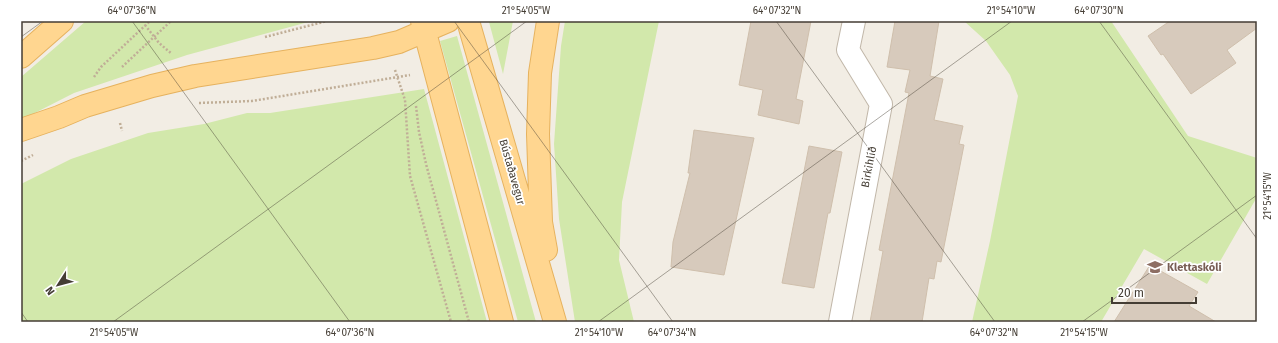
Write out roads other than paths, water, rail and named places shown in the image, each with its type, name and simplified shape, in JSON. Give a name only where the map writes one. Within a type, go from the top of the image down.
[{"type":"main road","points":[[21,56],[62,21]]},
{"type":"main road","points":[[21,130],[85,106],[152,86],[194,76],[374,48],[399,42],[424,26],[448,21]]},
{"type":"main road","name":"Bústaðavegur","points":[[468,21],[556,322]]},
{"type":"main road","points":[[548,21],[540,73],[539,141],[541,222],[556,322]]},
{"type":"main road","points":[[424,26],[502,322]]},
{"type":"street","name":"Birkihlíð","points":[[840,322],[882,104],[848,50],[854,21]]},
{"type":"place","name":"Klettaskóli","points":[[1155,267]]}]
